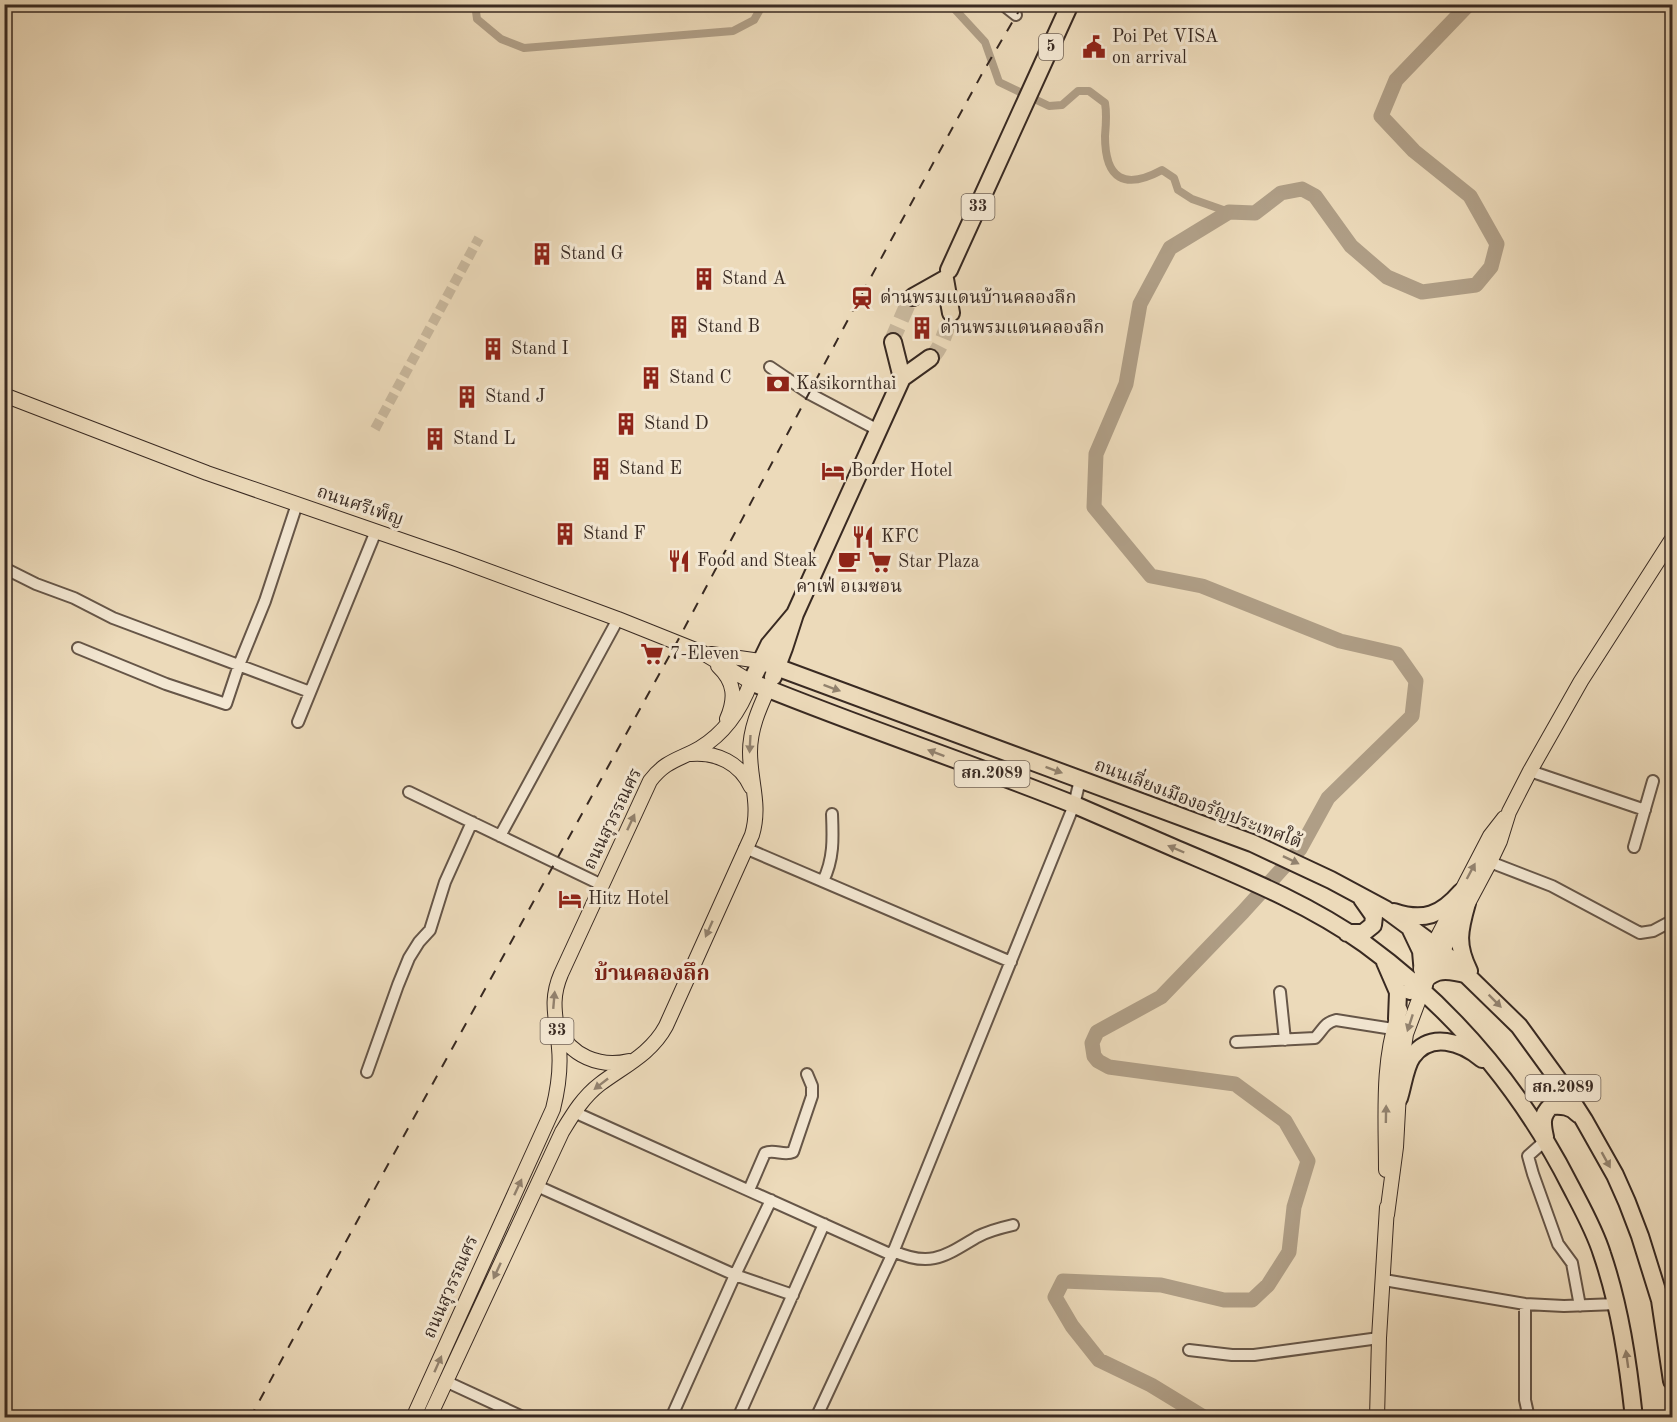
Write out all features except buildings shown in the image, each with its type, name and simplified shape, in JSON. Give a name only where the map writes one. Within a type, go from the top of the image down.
[{"type":"highway","name":"5","points":[[1007,145],[1070,4]]},
{"type":"highway","name":"33","points":[[949,270],[1007,145]]},
{"type":"highway","points":[[913,297],[945,279],[951,314]]},
{"type":"highway","points":[[893,342],[902,378]]},
{"type":"highway","name":"ถนนสุวรรณศร","points":[[768,689],[795,614],[902,378],[930,358]]},
{"type":"highway","name":"ถนนสุวรรณศร","points":[[752,682],[769,645],[795,614]]},
{"type":"highway","name":"ถนนเลี่ยงเมืองอรัญประเทศใต้","points":[[760,661],[1252,843],[1331,880],[1385,909],[1409,927],[1425,971],[1443,1009],[1474,1041],[1546,1140],[1578,1200],[1601,1251],[1617,1304],[1634,1418]]},
{"type":"highway","name":"ถนนเลี่ยงเมืองอรัญประเทศใต้","points":[[752,682],[1074,805],[1230,872],[1306,909],[1347,933],[1390,964],[1472,979],[1519,1026],[1559,1081],[1615,1175],[1666,1299],[1672,1381]]},
{"type":"highway","points":[[1347,933],[1363,933],[1373,925],[1374,916],[1370,908],[1357,894]]},
{"type":"highway","points":[[1385,909],[1405,916],[1420,917],[1443,910],[1464,898]]},
{"type":"highway","points":[[1464,898],[1460,947],[1472,979]]},
{"type":"highway","points":[[1409,927],[1421,951],[1425,971],[1453,971],[1472,979]]},
{"type":"highway","points":[[1390,964],[1398,992],[1395,1024]]},
{"type":"highway","points":[[1399,1098],[1410,1059],[1419,1049],[1430,1043],[1453,1041],[1476,1054],[1499,1074]]},
{"type":"highway","points":[[1546,1140],[1542,1123],[1545,1112],[1551,1106],[1573,1109],[1584,1120]]},
{"type":"main road","name":"ถนนศรีเพ็ญ","points":[[4,395],[207,472],[618,619],[703,652],[752,682]]},
{"type":"main road","points":[[1464,898],[1490,862],[1500,841],[1509,812],[1581,681],[1672,539]]},
{"type":"main road","name":"ถนนศรีเพ็ญ","points":[[703,652],[760,661]]},
{"type":"main road","points":[[703,652],[729,677],[733,692],[732,708],[723,730]]},
{"type":"main road","name":"ถนนสุวรรณศร","points":[[413,1418],[553,1109],[560,1072],[553,1006],[558,980],[650,781],[667,763],[701,747],[723,730],[736,713],[752,682]]},
{"type":"main road","name":"ถนนสุวรรณศร","points":[[429,1418],[562,1132],[574,1112],[598,1085],[642,1055],[658,1040],[666,1026],[756,821],[757,806],[750,753],[751,734],[768,689]]},
{"type":"main road","points":[[686,754],[703,753],[724,758],[739,769],[755,794]]},
{"type":"main road","points":[[1377,1418],[1379,1338],[1387,1215],[1386,1111],[1388,1072],[1395,1024],[1464,898],[1490,836],[1509,812]]},
{"type":"main road","points":[[1387,1215],[1396,1147],[1406,1034],[1425,971]]},
{"type":"main road","points":[[556,1024],[572,1049],[588,1059],[616,1064],[628,1062],[642,1055]]},
{"type":"street","points":[[1002,4],[1016,15]]},
{"type":"street","points":[[770,367],[810,394],[878,430]]},
{"type":"street","points":[[78,648],[166,684],[226,704],[265,601],[297,504]]},
{"type":"street","points":[[298,722],[376,531]]},
{"type":"street","points":[[4,568],[36,584],[74,598],[113,618],[310,692]]},
{"type":"street","points":[[500,836],[618,619]]},
{"type":"street","points":[[1530,771],[1645,810]]},
{"type":"street","points":[[816,1418],[892,1253],[1074,805],[1080,780]]},
{"type":"street","points":[[1634,847],[1653,782]]},
{"type":"street","points":[[410,792],[602,885]]},
{"type":"street","points":[[823,880],[830,867],[832,855],[832,814]]},
{"type":"street","points":[[367,1072],[409,958],[418,942],[430,930],[445,882],[472,822]]},
{"type":"street","points":[[746,848],[1011,962]]},
{"type":"street","points":[[1490,862],[1552,886],[1640,933],[1653,931],[1668,922]]},
{"type":"street","points":[[1280,992],[1285,1040]]},
{"type":"street","points":[[1236,1042],[1315,1038],[1321,1033],[1323,1026],[1336,1020],[1395,1024]]},
{"type":"street","points":[[749,1190],[765,1153],[772,1151],[789,1154],[793,1152],[812,1096],[812,1086],[807,1074]]},
{"type":"street","points":[[574,1112],[892,1253],[913,1258],[938,1259],[993,1230],[1012,1225]]},
{"type":"street","points":[[1546,1140],[1528,1156],[1558,1244],[1572,1263],[1580,1306]]},
{"type":"street","points":[[537,1186],[735,1275],[792,1295]]},
{"type":"street","points":[[671,1418],[771,1200]]},
{"type":"street","points":[[738,1418],[824,1224]]},
{"type":"street","points":[[1384,1280],[1525,1304],[1580,1306],[1617,1304]]},
{"type":"street","points":[[1525,1304],[1525,1400],[1529,1418]]},
{"type":"street","points":[[1189,1350],[1254,1355],[1379,1338]]},
{"type":"street","points":[[445,1381],[525,1418]]},
{"type":"waterway","points":[[475,4],[477,19],[501,39],[524,48],[733,31],[754,20],[763,4]]},
{"type":"waterway","points":[[950,4],[985,42],[999,82],[1049,106],[1062,105],[1078,91],[1089,91],[1105,103],[1106,151],[1113,171],[1120,177],[1128,180],[1137,179],[1162,170],[1174,178],[1178,190],[1192,199],[1229,212]]},
{"type":"waterway","points":[[1205,1418],[1151,1385],[1099,1360],[1072,1326],[1055,1297],[1063,1281],[1161,1285],[1224,1300],[1252,1300],[1268,1285],[1289,1252],[1294,1207],[1308,1161],[1285,1121],[1235,1084],[1109,1067],[1094,1056],[1092,1043],[1097,1032],[1161,997],[1300,849],[1328,798],[1412,716],[1416,681],[1397,654],[1340,641],[1202,586],[1151,576],[1094,507],[1096,454],[1126,384],[1140,304],[1170,248],[1229,212],[1255,213],[1281,193],[1302,189],[1315,196],[1351,246],[1387,277],[1422,292],[1476,285],[1491,267],[1497,244],[1470,196],[1414,151],[1381,116],[1396,80],[1469,4]]},
{"type":"tunnel","points":[[375,429],[479,238]]},
{"type":"tunnel","points":[[893,342],[910,299],[913,297]]},
{"type":"tunnel","points":[[930,358],[940,345],[951,313]]},
{"type":"railway","points":[[250,1418],[677,642],[860,297],[983,72],[1023,4]]},
{"type":"place","name":"Poi Pet VISA on arrival","points":[[1094,47]]},
{"type":"place","name":"Stand G","points":[[542,254]]},
{"type":"place","name":"Stand A","points":[[704,279]]},
{"type":"place","name":"ด่านพรมแดนบ้านคลองลึก","points":[[862,298]]},
{"type":"place","name":"Stand B","points":[[679,327]]},
{"type":"place","name":"ด่านพรมแดนคลองลึก","points":[[922,328]]},
{"type":"place","name":"Stand I","points":[[493,349]]},
{"type":"place","name":"Stand C","points":[[651,378]]},
{"type":"place","name":"Kasikornthai","points":[[778,384]]},
{"type":"place","name":"Stand J","points":[[467,397]]},
{"type":"place","name":"Stand D","points":[[626,424]]},
{"type":"place","name":"Stand L","points":[[435,439]]},
{"type":"place","name":"Stand E","points":[[601,469]]},
{"type":"place","name":"Border Hotel","points":[[833,471]]},
{"type":"place","name":"Stand F","points":[[565,534]]},
{"type":"place","name":"KFC","points":[[863,537]]},
{"type":"place","name":"Food and Steak","points":[[679,561]]},
{"type":"place","name":"คาเฟ่ อเมซอน","points":[[849,561]]},
{"type":"place","name":"Star Plaza","points":[[880,562]]},
{"type":"place","name":"7-Eleven","points":[[652,654]]},
{"type":"place","name":"Hitz Hotel","points":[[570,899]]},
{"type":"district","name":"บ้านคลองลึก","points":[[652,974]]}]
